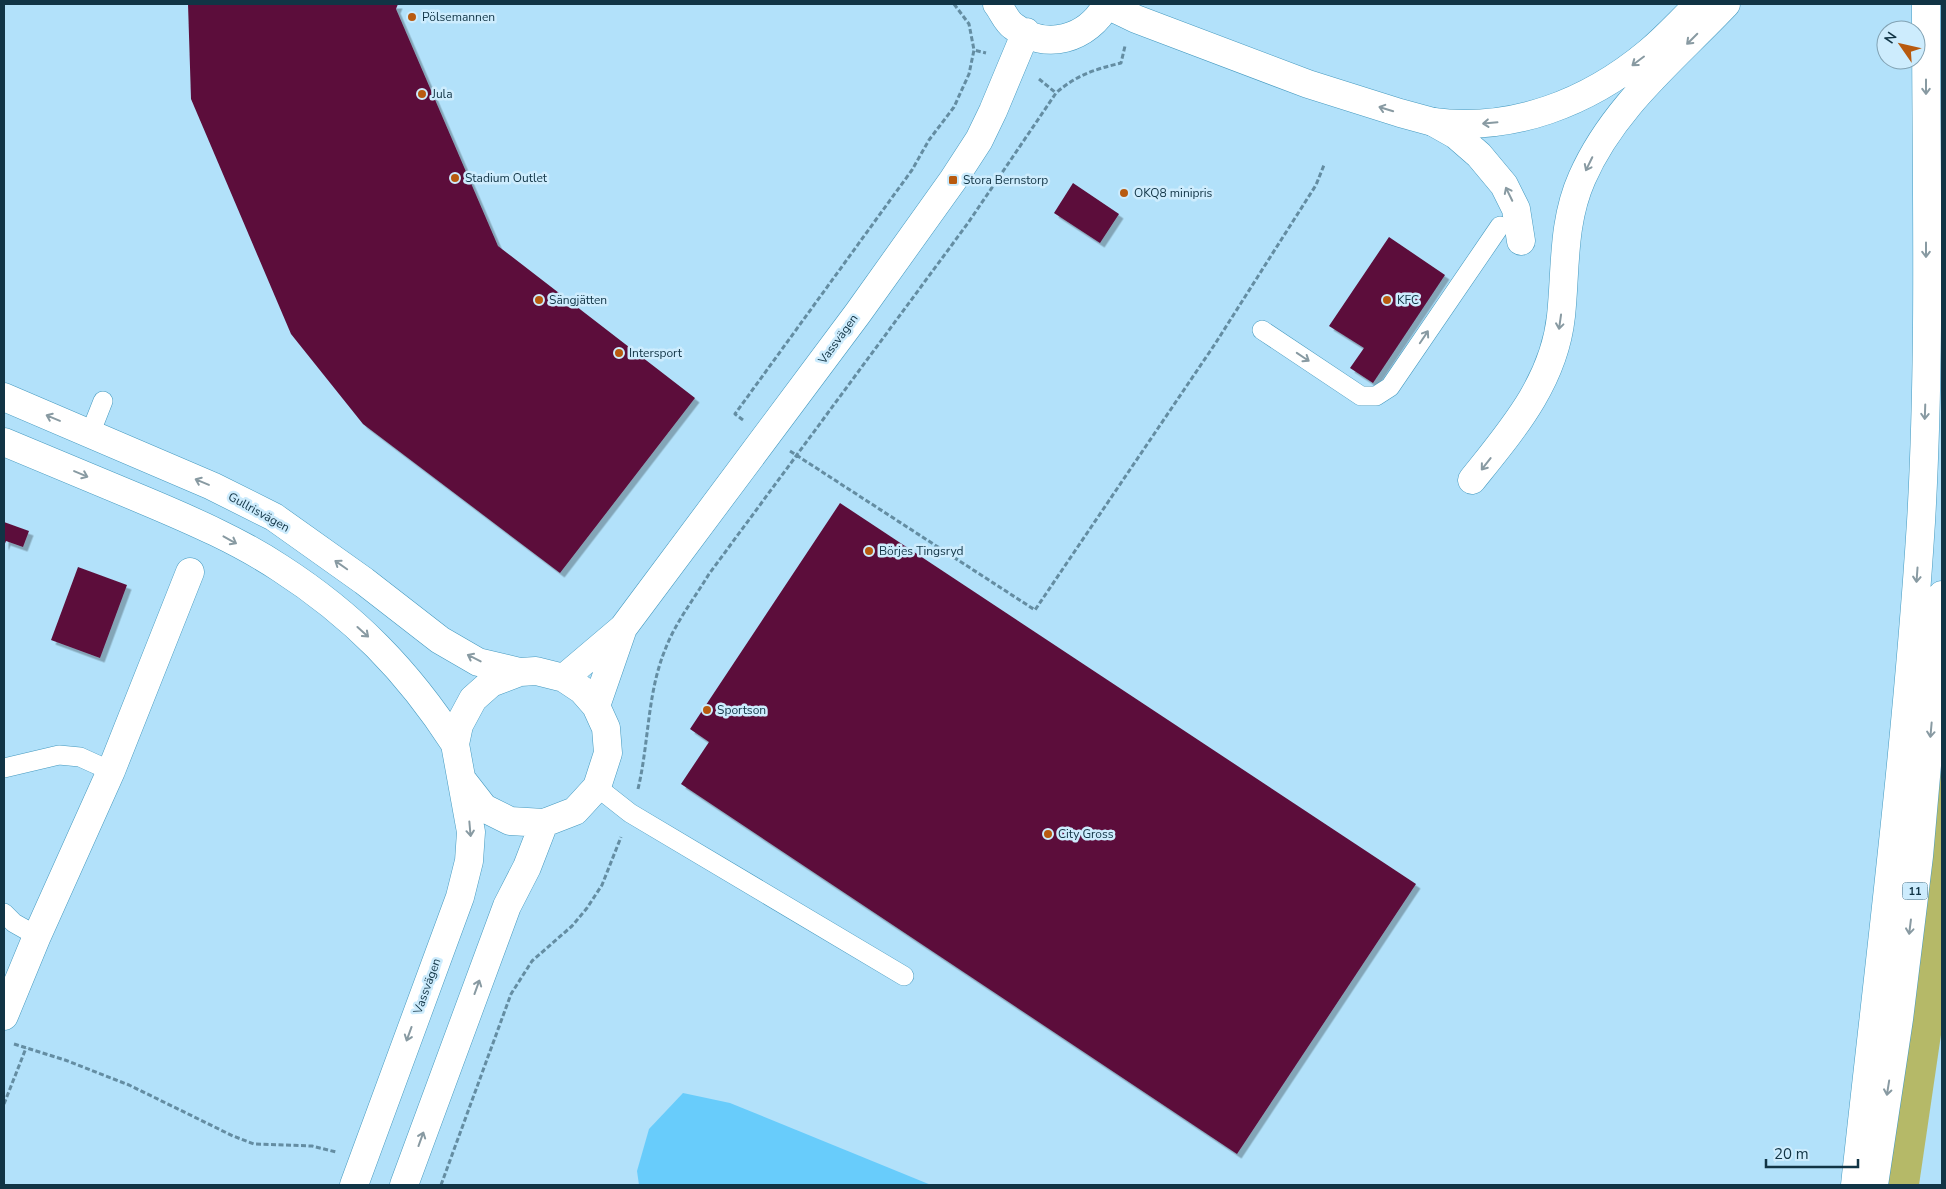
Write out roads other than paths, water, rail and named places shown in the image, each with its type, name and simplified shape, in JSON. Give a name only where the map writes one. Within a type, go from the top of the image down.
[{"type":"main road","points":[[997,4],[1012,26],[1038,39],[1068,38],[1087,29],[1107,4],[1136,19],[1308,84],[1400,113],[1433,122],[1453,124],[1501,122],[1529,117],[1570,102],[1598,88],[1650,52],[1699,4]]},
{"type":"main road","points":[[1472,480],[1529,406],[1549,367],[1561,317],[1564,246],[1568,222],[1581,180],[1592,156],[1617,117],[1639,92],[1726,4]]},
{"type":"main road","points":[[1856,1185],[1893,861],[1921,521],[1927,373],[1926,4]]},
{"type":"main road","name":"Vassvägen","points":[[564,678],[623,628],[858,313],[953,180],[979,140],[1016,59],[1026,32]]},
{"type":"main road","points":[[1433,122],[1456,135],[1479,155],[1504,185],[1516,209],[1510,233]]},
{"type":"main road","name":"Gullrisvägen","points":[[4,397],[212,486],[274,517],[364,581],[440,640],[478,662],[520,672]]},
{"type":"main road","points":[[4,442],[206,527],[279,567],[332,604],[382,650],[429,703],[455,744]]},
{"type":"main road","points":[[4,1016],[37,936],[111,771],[190,572]]},
{"type":"main road","name":"11","points":[[1874,1185],[1899,1019],[1919,856],[1942,595]]},
{"type":"main road","name":"Vassvägen","points":[[596,706],[623,628]]},
{"type":"main road","name":"Vassvägen","points":[[358,1173],[462,888],[469,862],[471,832],[455,744],[459,725],[473,699],[491,683],[520,672],[536,671],[564,678],[582,690],[596,706],[606,728],[608,753],[597,787],[575,811],[544,823],[510,821],[484,808],[462,781]]},
{"type":"main road","points":[[404,1185],[507,906],[527,867],[544,823]]},
{"type":"lane","points":[[1262,330],[1361,396],[1376,396],[1390,388],[1510,233]]},
{"type":"lane","points":[[90,434],[103,401]]},
{"type":"lane","points":[[4,768],[59,755],[80,757],[111,771]]},
{"type":"lane","points":[[597,787],[630,814],[904,976]]},
{"type":"lane","points":[[4,913],[14,923],[37,936]]},
{"type":"water","points":[[683,1093],[730,1103],[931,1185],[639,1185],[637,1171],[649,1129]]},
{"type":"place","name":"Pölsemannen","points":[[412,17]]},
{"type":"place","name":"Jula","points":[[422,94]]},
{"type":"place","name":"Stadium Outlet","points":[[455,178]]},
{"type":"place","name":"Stora Bernstorp","points":[[953,180]]},
{"type":"place","name":"OKQ8 minipris","points":[[1124,193]]},
{"type":"place","name":"Sängjätten","points":[[539,300]]},
{"type":"place","name":"KFC","points":[[1387,300]]},
{"type":"place","name":"Intersport","points":[[619,353]]},
{"type":"place","name":"Börjes Tingsryd","points":[[869,551]]},
{"type":"place","name":"Sportson","points":[[707,710]]},
{"type":"place","name":"City Gross","points":[[1048,834]]}]
